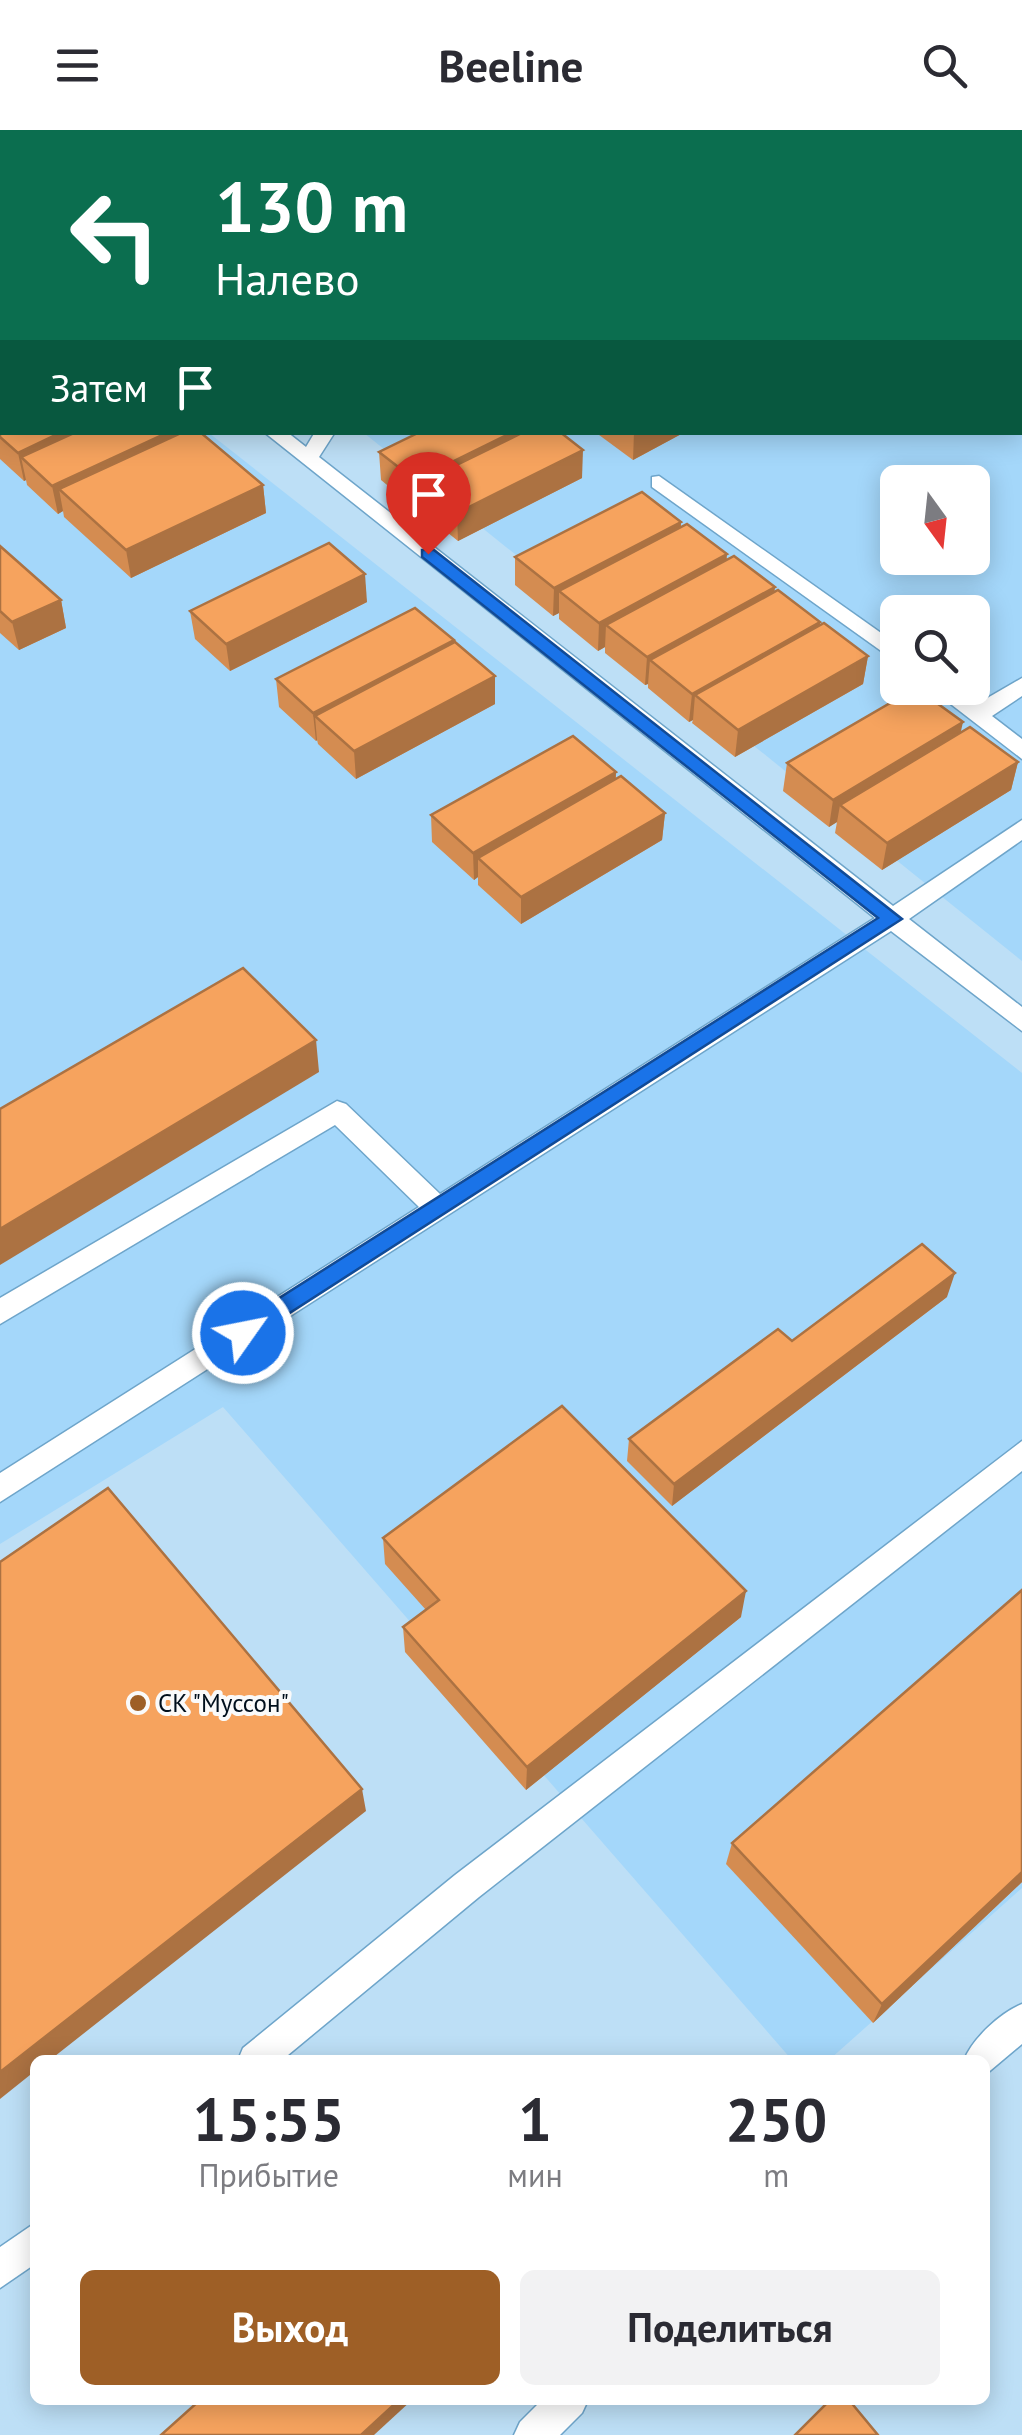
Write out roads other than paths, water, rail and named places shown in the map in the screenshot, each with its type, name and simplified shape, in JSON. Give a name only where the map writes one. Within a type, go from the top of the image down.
[{"type":"lane","points":[[278,435],[1022,1021]]},
{"type":"lane","points":[[308,459],[324,435]]},
{"type":"lane","points":[[659,482],[880,643]]},
{"type":"lane","points":[[978,714],[1022,686]]},
{"type":"lane","points":[[965,705],[1022,751]]},
{"type":"lane","points":[[0,1489],[892,919],[1022,828]]},
{"type":"lane","points":[[0,1312],[337,1111],[438,1209]]},
{"type":"lane","points":[[261,2055],[467,1886],[1022,1454]]},
{"type":"lane","points":[[986,2055],[1022,2021]]},
{"type":"lane","points":[[0,2270],[30,2245]]},
{"type":"lane","points":[[534,2435],[564,2405]]},
{"type":"place","name":"СК \"Муссон\"","points":[[138,1703]]}]
